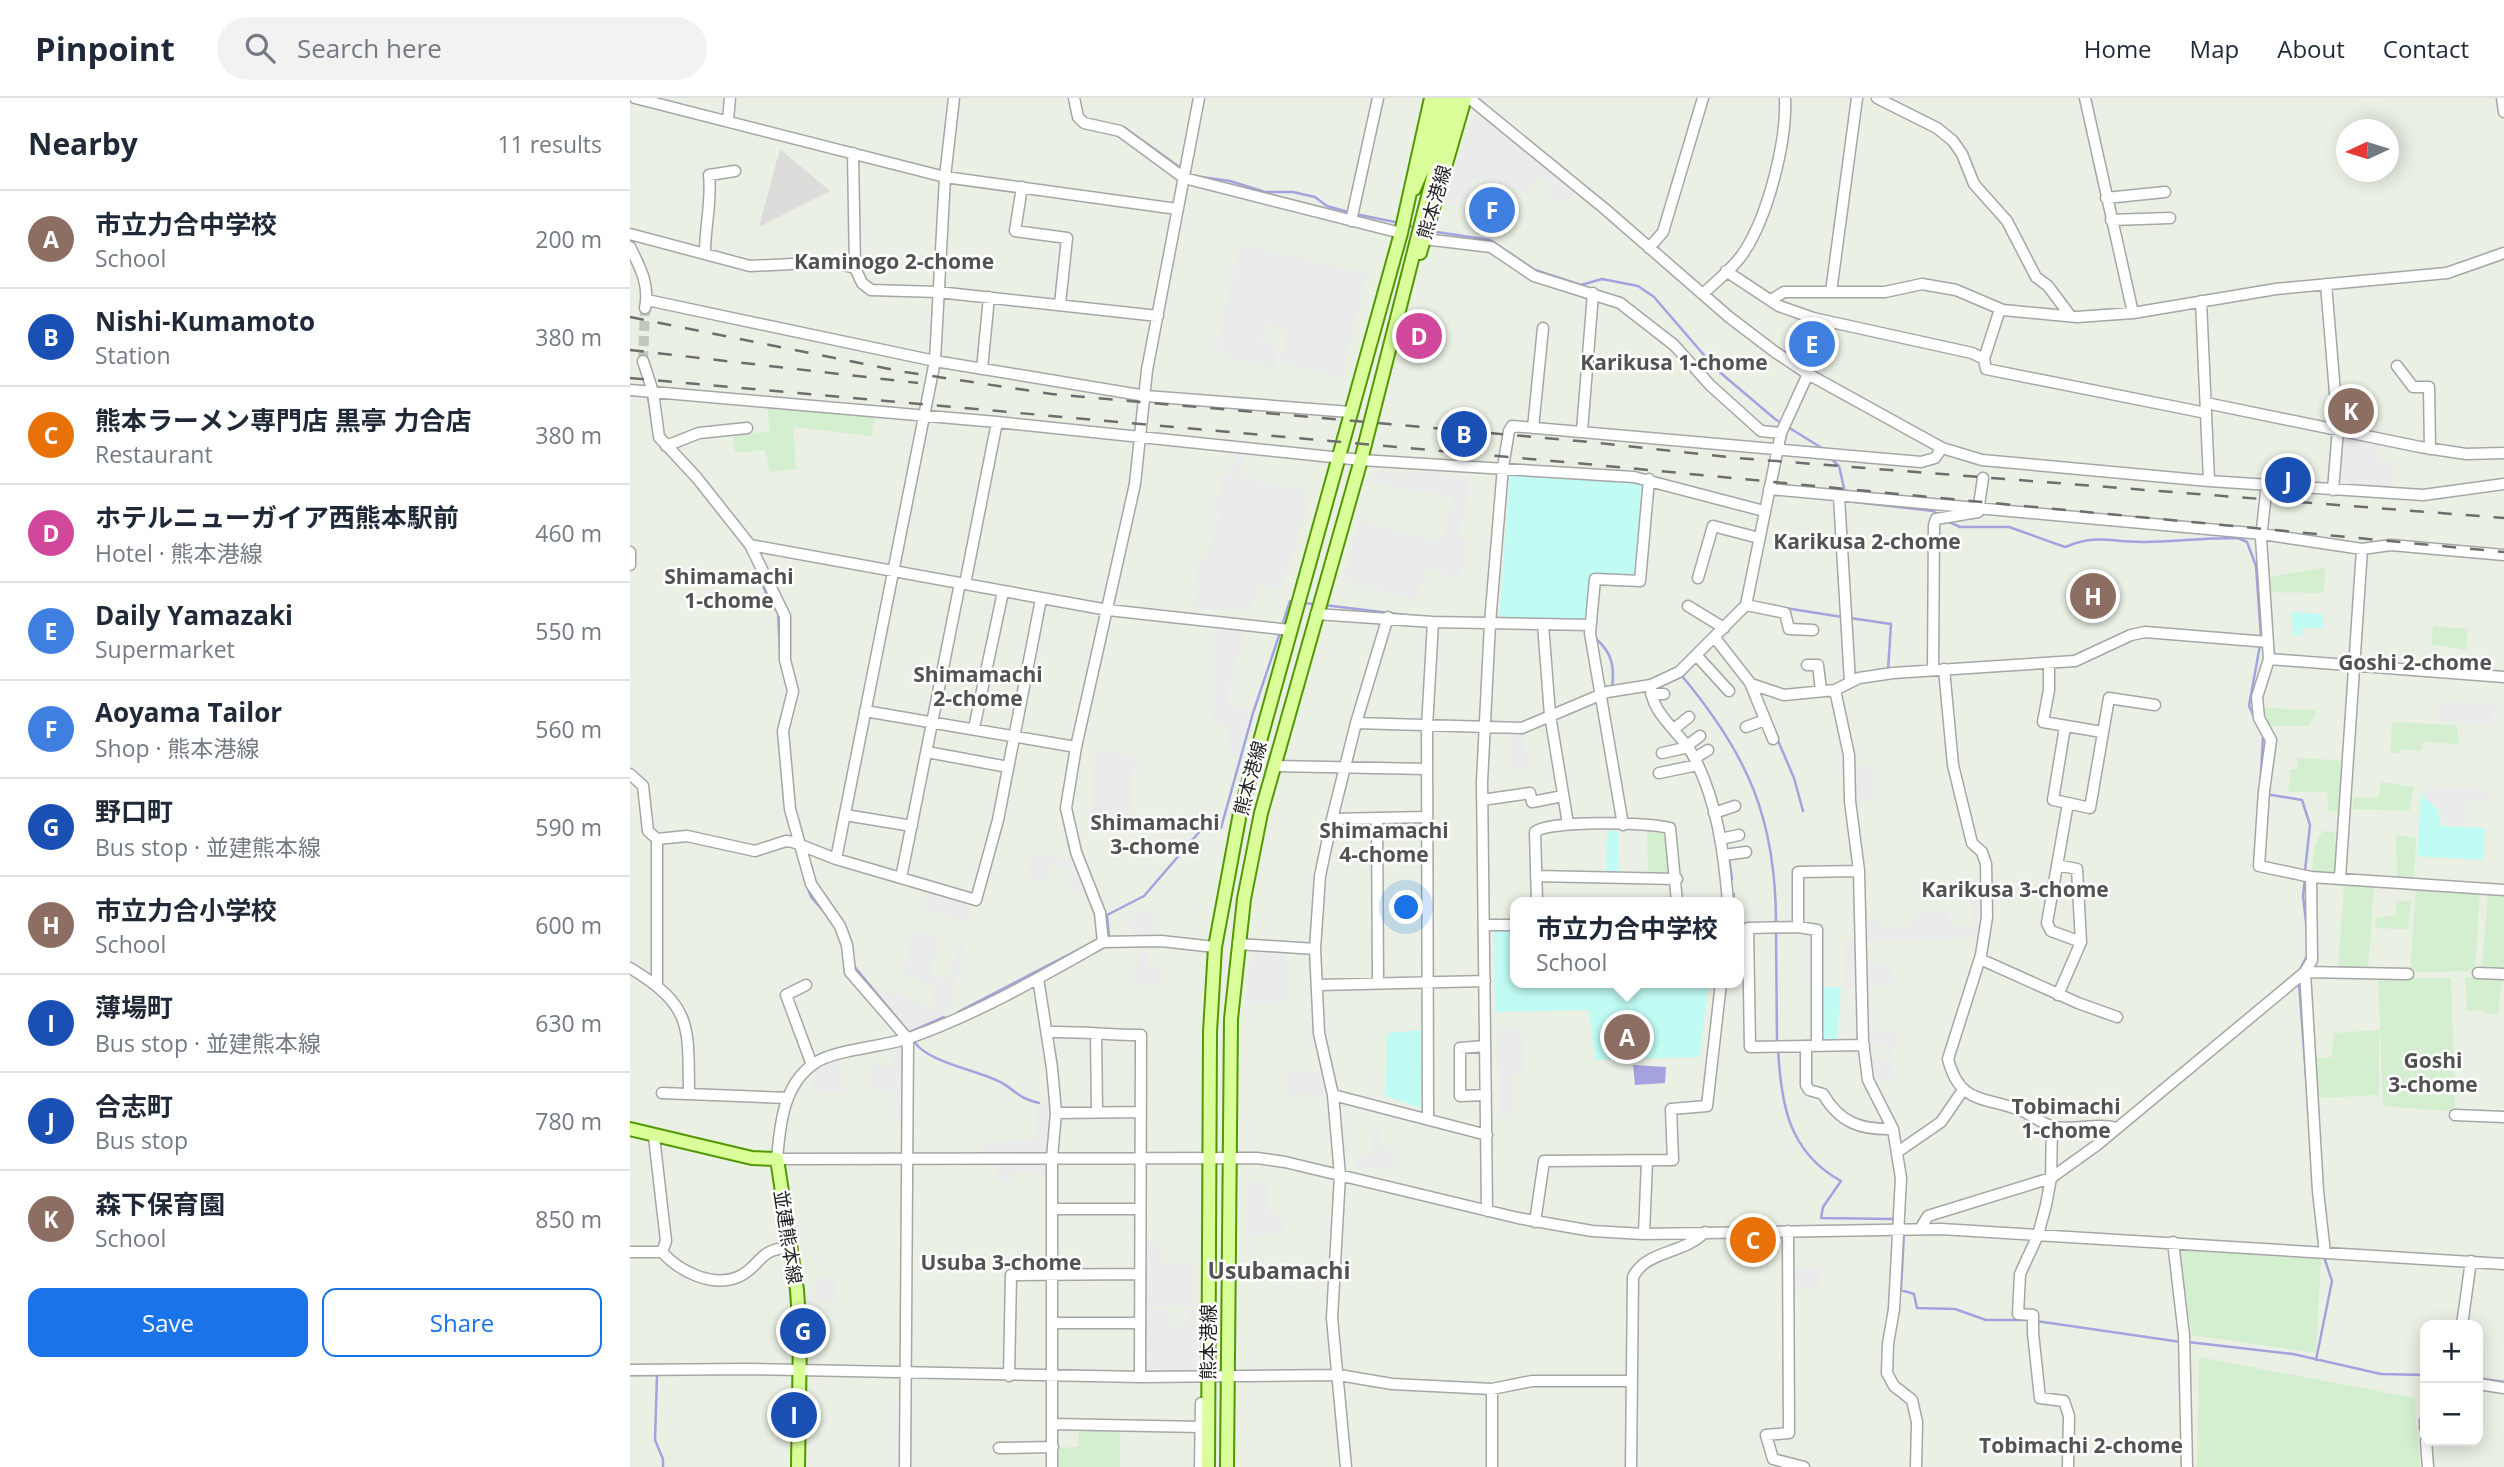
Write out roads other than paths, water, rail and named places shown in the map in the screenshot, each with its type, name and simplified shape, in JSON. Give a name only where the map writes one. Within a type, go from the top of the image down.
[{"type":"main road","name":"熊本港線","points":[[1412,192],[1412,178],[1431,98]]},
{"type":"main road","name":"熊本港線","points":[[1208,1467],[1208,1158],[1210,1032],[1215,947],[1240,813],[1412,192],[1431,150],[1442,98]]},
{"type":"main road","name":"熊本港線","points":[[1227,1467],[1231,1019],[1238,944],[1252,856],[1402,306],[1416,236],[1453,98]]},
{"type":"main road","name":"熊本港線","points":[[1402,306],[1410,288],[1467,98]]},
{"type":"main road","points":[[630,1129],[654,1137],[752,1158],[777,1159]]},
{"type":"main road","name":"並建熊本線","points":[[777,1159],[797,1290],[801,1372],[798,1467]]},
{"type":"street","points":[[635,98],[945,177],[1177,209]]},
{"type":"street","points":[[728,120],[730,98]]},
{"type":"street","points":[[836,859],[935,360],[945,177],[954,98]]},
{"type":"street","points":[[1074,98],[1078,117],[1084,123],[1120,131],[1184,178],[1401,233]]},
{"type":"street","points":[[1102,942],[1100,913],[1076,852],[1066,808],[1076,747],[1108,610],[1142,437],[1158,316],[1199,98]]},
{"type":"street","points":[[1351,221],[1378,98]]},
{"type":"street","points":[[1467,98],[1775,352],[1808,374],[1942,448],[1982,460],[2333,491],[2423,495],[2504,484]]},
{"type":"street","points":[[1649,247],[1664,232],[1703,98]]},
{"type":"street","points":[[1703,294],[1742,256],[1754,236],[1783,134],[1785,98]]},
{"type":"street","points":[[1831,292],[1857,98]]},
{"type":"street","points":[[1877,98],[1937,128],[1952,141],[1962,154],[1974,184],[2007,221],[2036,277],[2048,286],[2069,314]]},
{"type":"street","points":[[2085,98],[2133,313]]},
{"type":"street","points":[[2501,98],[2504,112]]},
{"type":"street","points":[[853,153],[855,268],[862,283],[871,290],[938,292],[1158,316]]},
{"type":"street","points":[[705,252],[705,229],[711,192],[709,175],[735,171]]},
{"type":"street","points":[[1021,187],[1015,231],[1067,238],[1060,304]]},
{"type":"street","points":[[2106,198],[2165,191]]},
{"type":"street","points":[[2111,220],[2170,218]]},
{"type":"street","points":[[630,234],[750,266],[833,262],[855,268]]},
{"type":"street","points":[[1424,239],[1491,247],[1534,276],[1620,303],[1652,326],[1761,431],[1781,433]]},
{"type":"street","points":[[630,247],[648,291],[646,304],[982,369],[1146,396],[1350,412]]},
{"type":"street","points":[[1771,300],[1783,292],[1885,292],[1922,284],[1956,290],[2000,309],[2069,314],[2133,313],[2326,284],[2447,273],[2504,253]]},
{"type":"street","points":[[1726,271],[1779,306],[1813,318],[1972,353],[1983,359]]},
{"type":"street","points":[[2326,284],[2338,429],[2333,491]]},
{"type":"street","points":[[1582,431],[1593,293]]},
{"type":"street","points":[[982,369],[989,297]]},
{"type":"street","points":[[2201,301],[2209,481]]},
{"type":"street","points":[[2000,309],[1983,359],[1986,369],[2338,429],[2430,449],[2493,456],[2504,453]]},
{"type":"street","points":[[1533,428],[1543,328]]},
{"type":"street","points":[[643,361],[653,393],[656,427],[666,446],[697,478],[750,545],[785,616],[783,640],[793,691],[783,740],[789,771],[790,809],[797,844],[818,897],[840,926],[847,944],[850,972],[908,1039],[905,1467]]},
{"type":"street","points":[[2397,366],[2413,387],[2429,387],[2430,449]]},
{"type":"street","points":[[1356,723],[1484,729],[1522,728],[1600,695],[1651,689],[1672,676],[1697,656],[1746,605],[1781,433],[1808,374]]},
{"type":"street","points":[[630,390],[925,415],[1361,460],[1503,467],[1649,479],[1764,511]]},
{"type":"street","points":[[901,878],[997,422]]},
{"type":"street","points":[[1487,1210],[1482,800],[1484,729],[1503,467],[1512,426],[1921,462],[1935,458],[1942,448]]},
{"type":"street","points":[[666,446],[699,433],[747,428]]},
{"type":"street","points":[[1933,670],[1936,519],[1978,512],[1983,478]]},
{"type":"street","points":[[1623,825],[1590,625],[1595,579],[1640,581],[1649,479]]},
{"type":"street","points":[[2267,484],[2262,534],[2269,659],[2257,697],[2259,718],[2271,740],[2259,866],[2311,877],[2504,890]]},
{"type":"street","points":[[1769,489],[2262,534],[2362,549],[2391,545],[2504,555]]},
{"type":"street","points":[[1839,497],[1850,682]]},
{"type":"street","points":[[1698,578],[1713,527],[1759,538]]},
{"type":"street","points":[[750,545],[1108,610],[1290,630]]},
{"type":"street","points":[[2340,878],[2362,549]]},
{"type":"street","points":[[630,552],[630,565]]},
{"type":"street","points":[[974,729],[1003,592]]},
{"type":"street","points":[[630,774],[643,786],[648,831],[657,839],[687,836],[755,851],[786,841],[836,859],[976,900],[998,820],[1041,598]]},
{"type":"street","points":[[1746,605],[1785,613],[1789,629],[1813,629]]},
{"type":"street","points":[[1688,606],[1724,628]]},
{"type":"street","points":[[1317,614],[1433,622],[1590,625]]},
{"type":"street","points":[[1346,1467],[1332,1318],[1340,1175],[1333,1096],[1319,1033],[1315,948],[1320,876],[1332,819],[1356,723],[1388,617]]},
{"type":"street","points":[[1428,1118],[1427,727],[1433,622]]},
{"type":"street","points":[[1543,624],[1550,715],[1568,824]]},
{"type":"street","points":[[1751,684],[1775,695],[1835,690],[1850,682],[1893,673],[2049,663],[2089,657],[2131,635],[2145,632],[2268,642]]},
{"type":"street","points":[[1715,638],[1751,684],[1773,739]]},
{"type":"street","points":[[1697,656],[1729,691]]},
{"type":"street","points":[[2269,659],[2504,677]]},
{"type":"street","points":[[2049,663],[2049,691],[2043,722],[2102,732]]},
{"type":"street","points":[[1807,665],[1818,665],[1821,691]]},
{"type":"street","points":[[1944,669],[1952,765],[1972,843],[1982,852],[1986,864],[1987,917],[1980,959],[1948,1059],[1952,1077],[1963,1090],[1990,1104],[2020,1110],[2052,1127],[2106,1125],[2117,1128]]},
{"type":"street","points":[[1651,689],[1664,694]]},
{"type":"street","points":[[1651,689],[1656,707],[1675,728],[1696,761],[1714,813],[1724,855],[1728,897]]},
{"type":"street","points":[[1835,690],[1848,750],[1850,801],[1859,871],[1864,1045],[1868,1082],[1893,1129],[1899,1151],[1901,1178],[1887,1373],[1894,1386],[1912,1400],[1917,1422],[1916,1467]]},
{"type":"street","points":[[2065,727],[2053,800],[2090,808],[2109,698],[2155,705]]},
{"type":"street","points":[[865,710],[1076,747]]},
{"type":"street","points":[[1675,728],[1689,718]]},
{"type":"street","points":[[1745,727],[1765,720]]},
{"type":"street","points":[[1662,753],[1688,746],[1700,736]]},
{"type":"street","points":[[1659,773],[1696,761],[1708,750]]},
{"type":"street","points":[[927,752],[1008,767]]},
{"type":"street","points":[[1275,766],[1427,769]]},
{"type":"street","points":[[1482,800],[1530,793],[1532,802],[1563,796]]},
{"type":"street","points":[[2068,803],[2048,923],[2051,930],[2081,942]]},
{"type":"street","points":[[1714,813],[1735,806]]},
{"type":"street","points":[[845,815],[912,827]]},
{"type":"street","points":[[1332,819],[1427,817]]},
{"type":"street","points":[[1377,818],[1378,984]]},
{"type":"street","points":[[1537,897],[1535,832],[1541,827],[1568,824],[1670,828],[1677,897]]},
{"type":"street","points":[[1720,839],[1740,835]]},
{"type":"street","points":[[657,839],[657,984]]},
{"type":"street","points":[[1724,855],[1746,852]]},
{"type":"street","points":[[2057,865],[2077,869],[2081,942],[2058,995]]},
{"type":"street","points":[[1798,927],[1798,872],[1859,871]]},
{"type":"street","points":[[1536,876],[1677,879]]},
{"type":"street","points":[[1920,1229],[1928,1216],[2051,1178],[2117,1128],[2305,972],[2312,960],[2311,877]]},
{"type":"street","points":[[1484,925],[1510,925]]},
{"type":"street","points":[[1817,1046],[1817,930],[1798,927],[1748,928],[1750,1047],[1817,1046],[1864,1045]]},
{"type":"street","points":[[1215,947],[1161,941],[1102,942],[947,1024],[908,1039],[836,1055],[812,1065],[797,1081],[788,1098],[780,1122],[777,1159],[1272,1159],[1535,1222],[1592,1231],[1644,1234],[1920,1229],[2173,1242],[2504,1264]]},
{"type":"street","points":[[1238,944],[1315,948]]},
{"type":"street","points":[[1980,959],[2058,995],[2117,1017]]},
{"type":"street","points":[[630,968],[657,984],[687,1022],[689,1093]]},
{"type":"street","points":[[2305,972],[2408,974]]},
{"type":"street","points":[[2305,972],[2318,1191],[2325,1253]]},
{"type":"street","points":[[2478,973],[2504,974]]},
{"type":"street","points":[[1038,978],[1056,1113],[1052,1158],[1052,1467]]},
{"type":"street","points":[[1318,985],[1485,981]]},
{"type":"street","points":[[806,985],[786,995],[812,1065]]},
{"type":"street","points":[[1535,1222],[1544,1161],[1673,1160],[1671,1109],[1707,1106],[1720,988]]},
{"type":"street","points":[[1047,1032],[1082,1031],[1141,1035],[1140,1377]]},
{"type":"street","points":[[1096,1034],[1097,1112]]},
{"type":"street","points":[[1485,1046],[1460,1048],[1460,1096],[1486,1095]]},
{"type":"street","points":[[1806,1046],[1806,1086],[1809,1090],[1823,1094],[1832,1110],[1857,1127],[1893,1129]]},
{"type":"street","points":[[1899,1151],[1941,1122],[1963,1090]]},
{"type":"street","points":[[662,1093],[788,1098]]},
{"type":"street","points":[[1333,1096],[1487,1135]]},
{"type":"street","points":[[1056,1113],[1140,1112]]},
{"type":"street","points":[[2455,1115],[2504,1117]]},
{"type":"street","points":[[2052,1127],[2051,1178],[2039,1235],[2020,1274],[2018,1314],[2034,1315],[2032,1333],[2040,1398],[2064,1401],[2069,1416],[2068,1467]]},
{"type":"street","points":[[654,1137],[666,1241],[662,1252]]},
{"type":"street","points":[[1644,1234],[1647,1161]]},
{"type":"street","points":[[1053,1209],[1140,1209]]},
{"type":"street","points":[[1788,1231],[1789,1433],[1766,1434],[1773,1460],[1804,1467]]},
{"type":"street","points":[[1631,1467],[1631,1286],[1637,1268],[1649,1260],[1685,1247],[1705,1232]]},
{"type":"street","points":[[2173,1242],[2184,1335],[2187,1467]]},
{"type":"street","points":[[630,1252],[662,1252],[673,1265],[710,1279],[740,1276],[769,1250],[789,1248]]},
{"type":"street","points":[[2463,1320],[2471,1261]]},
{"type":"street","points":[[1009,1376],[1011,1275],[1140,1274]]},
{"type":"street","points":[[1053,1323],[1140,1323]]},
{"type":"street","points":[[630,1370],[747,1369],[1140,1377],[1339,1375],[1392,1384],[1492,1389],[1532,1381],[1631,1381]]},
{"type":"street","points":[[2483,1385],[2504,1388]]},
{"type":"street","points":[[1492,1389],[1492,1467]]},
{"type":"street","points":[[1200,1403],[1200,1467]]},
{"type":"street","points":[[1053,1424],[1200,1427]]},
{"type":"street","points":[[2426,1446],[2428,1467]]},
{"type":"street","points":[[999,1448],[1052,1447]]},
{"type":"waterway","points":[[1091,120],[1125,128],[1182,169]]},
{"type":"waterway","points":[[1194,176],[1230,181],[1265,192],[1293,192],[1315,197],[1327,206],[1348,212]]},
{"type":"waterway","points":[[1355,214],[1400,223]]},
{"type":"waterway","points":[[1406,225],[1413,227]]},
{"type":"waterway","points":[[1430,231],[1490,240],[1535,270],[1581,285],[1602,279],[1638,286],[1654,297],[1716,369],[1775,419],[1825,450]]},
{"type":"waterway","points":[[648,397],[653,428]]},
{"type":"waterway","points":[[1784,444],[1787,430]]},
{"type":"waterway","points":[[1830,458],[1839,466],[1845,492]]},
{"type":"waterway","points":[[681,467],[704,494]]},
{"type":"waterway","points":[[1846,499],[1933,511],[1940,516]]},
{"type":"waterway","points":[[1945,520],[1960,527],[2009,527],[2065,547],[2087,540],[2145,542],[2238,538],[2247,542],[2256,566],[2261,638]]},
{"type":"waterway","points":[[753,561],[768,598],[778,613],[780,653]]},
{"type":"waterway","points":[[1751,603],[1754,589]]},
{"type":"waterway","points":[[1282,626],[1290,601],[1296,602]]},
{"type":"waterway","points":[[1302,603],[1314,604]]},
{"type":"waterway","points":[[1324,605],[1422,617]]},
{"type":"waterway","points":[[1779,607],[1842,617]]},
{"type":"waterway","points":[[1850,618],[1891,624],[1888,670]]},
{"type":"waterway","points":[[1105,938],[1109,936],[1107,915],[1144,896],[1201,830],[1221,828],[1253,713],[1280,633]]},
{"type":"waterway","points":[[1595,638],[1611,660],[1612,687]]},
{"type":"waterway","points":[[2260,645],[2249,706],[2263,736],[2260,793]]},
{"type":"waterway","points":[[1682,676],[1696,662]]},
{"type":"waterway","points":[[1655,689],[1682,676],[1725,733],[1741,761],[1764,820],[1771,852],[1776,923]]},
{"type":"waterway","points":[[1615,693],[1648,691]]},
{"type":"waterway","points":[[1776,736],[1794,778],[1803,811]]},
{"type":"waterway","points":[[2266,794],[2302,800],[2310,825],[2305,871]]},
{"type":"waterway","points":[[1729,858],[1732,879]]},
{"type":"waterway","points":[[2305,878],[2303,896],[2307,930]]},
{"type":"waterway","points":[[808,888],[811,897],[826,914]]},
{"type":"waterway","points":[[1776,930],[1777,1042]]},
{"type":"waterway","points":[[958,1012],[1095,941]]},
{"type":"waterway","points":[[2298,973],[2308,954]]},
{"type":"waterway","points":[[853,965],[911,1035]]},
{"type":"waterway","points":[[2299,983],[2318,1234]]},
{"type":"waterway","points":[[910,1032],[944,1017]]},
{"type":"waterway","points":[[914,1041],[928,1054],[996,1080],[1024,1098],[1039,1103]]},
{"type":"waterway","points":[[1778,1049],[1785,1107],[1799,1141],[1809,1156],[1841,1181],[1823,1207],[1821,1218],[1894,1219]]},
{"type":"waterway","points":[[1904,1232],[1901,1290],[1914,1294],[1917,1308],[1955,1309],[1986,1320],[2029,1320]]},
{"type":"waterway","points":[[2316,1360],[2332,1281],[2323,1254]]},
{"type":"waterway","points":[[2036,1321],[2181,1342]]},
{"type":"waterway","points":[[2188,1342],[2293,1354],[2381,1374],[2420,1375]]},
{"type":"waterway","points":[[630,1375],[657,1375],[655,1440],[663,1459],[663,1467]]},
{"type":"waterway","points":[[2483,1379],[2504,1382]]},
{"type":"tunnel","points":[[643,361],[645,308]]},
{"type":"railway","points":[[630,317],[905,372],[1052,394],[1590,442],[1737,458],[2504,518]]},
{"type":"railway","points":[[630,350],[918,383]]},
{"type":"railway","points":[[630,378],[1586,464],[2504,552]]},
{"type":"place","name":"Aoyama Tailor","points":[[1492,210]]},
{"type":"place","name":"ホテルニューガイア西熊本駅前","points":[[1419,336]]},
{"type":"place","name":"Daily Yamazaki","points":[[1812,344]]},
{"type":"place","name":"森下保育園","points":[[2351,411]]},
{"type":"place","name":"Nishi-Kumamoto","points":[[1464,434]]},
{"type":"place","name":"合志町","points":[[2288,480]]},
{"type":"place","name":"市立力合小学校","points":[[2093,596]]},
{"type":"place","name":"市立力合中学校","points":[[1627,1037]]},
{"type":"place","name":"熊本ラーメン専門店 黒亭 力合店","points":[[1753,1240]]},
{"type":"place","name":"野口町","points":[[803,1331]]},
{"type":"place","name":"薄場町","points":[[794,1415]]},
{"type":"district","name":"Kaminogo 2-chome","points":[[894,261]]},
{"type":"district","name":"Karikusa 1-chome","points":[[1674,362]]},
{"type":"district","name":"Karikusa 2-chome","points":[[1867,541]]},
{"type":"district","name":"Shimamachi 1-chome","points":[[729,588]]},
{"type":"district","name":"Goshi 2-chome","points":[[2415,662]]},
{"type":"district","name":"Shimamachi 2-chome","points":[[978,686]]},
{"type":"district","name":"Shimamachi 3-chome","points":[[1155,834]]},
{"type":"district","name":"Shimamachi 4-chome","points":[[1384,842]]},
{"type":"district","name":"Karikusa 3-chome","points":[[2015,889]]},
{"type":"district","name":"Goshi 3-chome","points":[[2433,1072]]},
{"type":"district","name":"Tobimachi 1-chome","points":[[2066,1118]]},
{"type":"district","name":"Usuba 3-chome","points":[[1001,1262]]},
{"type":"district","name":"Usubamachi","points":[[1279,1270]]},
{"type":"district","name":"Tobimachi 2-chome","points":[[2081,1445]]}]
